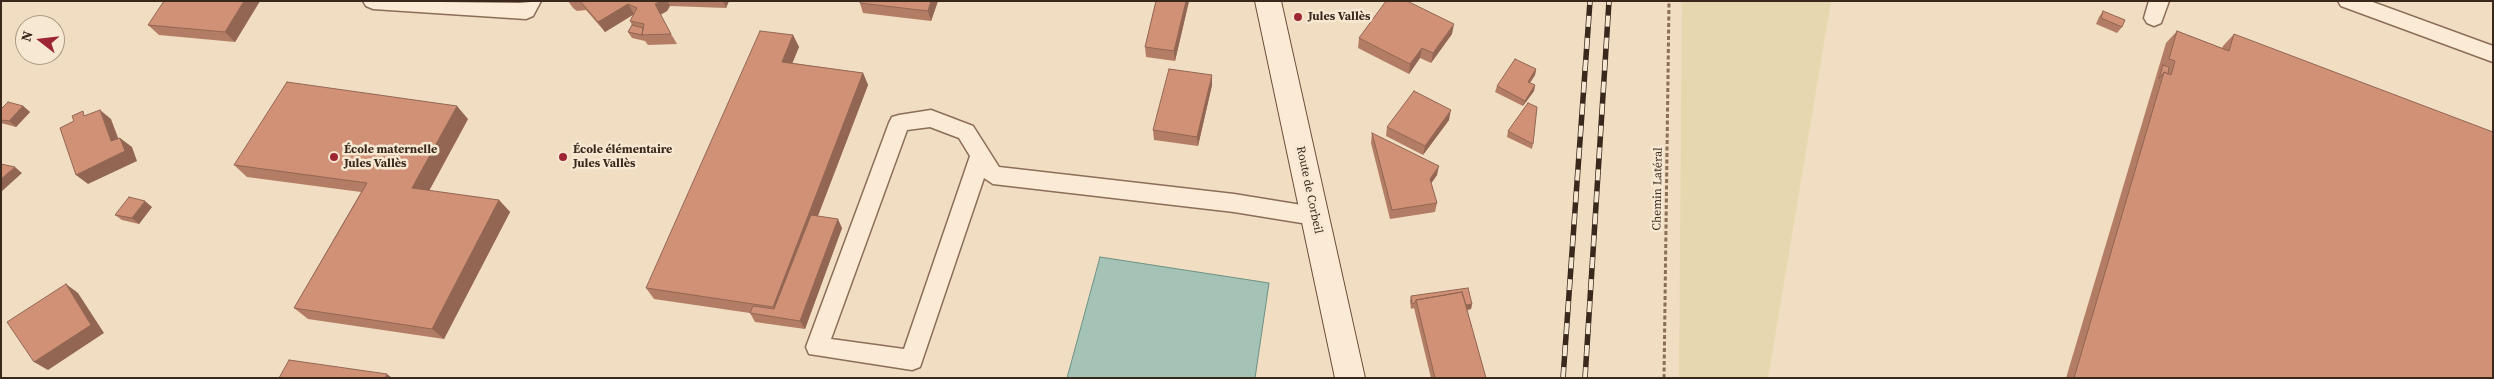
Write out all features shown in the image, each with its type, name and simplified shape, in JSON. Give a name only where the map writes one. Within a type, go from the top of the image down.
[{"type":"main road","name":"Route de Corbeil","points":[[1268,1],[1350,378]]},
{"type":"lane","points":[[373,1],[526,11],[531,1]]},
{"type":"lane","points":[[2348,1],[2493,54]]},
{"type":"lane","points":[[981,155],[912,360],[817,347],[899,123],[930,118],[966,132],[981,155],[993,175],[1234,203],[1314,216]]},
{"type":"path","name":"Chemin Latéral","points":[[1664,378],[1669,1]]},
{"type":"shaded area","points":[[1682,1],[1831,1],[1768,378],[1679,378]]},
{"type":"shaded area","points":[[1100,257],[1269,283],[1255,378],[1067,378]]},
{"type":"building","points":[[164,1],[244,1],[225,32],[148,25]]},
{"type":"building","points":[[580,1],[661,1],[655,4],[671,34],[642,35],[644,24],[630,21],[637,8],[628,4],[598,22]]},
{"type":"building","points":[[860,1],[931,1],[928,11],[860,3]]},
{"type":"building","points":[[1156,1],[1186,1],[1174,51],[1145,47]]},
{"type":"building","points":[[1386,1],[1407,1],[1454,24],[1433,53],[1422,48],[1410,64],[1359,38]]},
{"type":"building","points":[[2103,11],[2125,20],[2122,27],[2101,18]]},
{"type":"building","points":[[632,25],[643,28],[642,35],[628,32]]},
{"type":"building","points":[[760,31],[793,35],[782,62],[863,73],[773,307],[646,288]]},
{"type":"building","points":[[2177,31],[2229,51],[2234,34],[2493,132],[2493,378],[2074,378],[2164,72],[2171,75],[2175,61],[2169,59]]},
{"type":"building","points":[[1515,59],[1536,69],[1528,82],[1535,85],[1525,101],[1497,86]]},
{"type":"building","points":[[2163,65],[2169,67],[2168,74],[2164,72],[2159,79]]},
{"type":"building","points":[[1169,69],[1212,75],[1197,137],[1153,130]]},
{"type":"building","points":[[287,82],[457,106],[412,188],[499,200],[432,329],[294,308],[367,183],[234,165]]},
{"type":"building","points":[[1414,91],[1451,110],[1425,146],[1387,127]]},
{"type":"building","points":[[8,102],[23,106],[9,121],[1,120],[1,109]]},
{"type":"building","points":[[1528,103],[1537,107],[1533,144],[1508,131]]},
{"type":"building","points":[[100,110],[111,141],[120,138],[125,151],[76,175],[60,128],[74,121],[72,116],[83,111],[84,116]]},
{"type":"building","points":[[1372,133],[1439,166],[1430,179],[1437,203],[1392,210]]},
{"type":"building","points":[[1,164],[15,167],[1,179]]},
{"type":"building","points":[[129,197],[145,201],[132,218],[115,215]]},
{"type":"building","points":[[811,215],[838,219],[800,321],[750,313],[753,306],[774,309]]},
{"type":"building","points":[[66,284],[91,325],[34,362],[7,322]]},
{"type":"building","points":[[1468,288],[1472,304],[1466,305],[1462,292],[1416,300],[1412,304],[1411,296]]},
{"type":"building","points":[[1462,292],[1486,378],[1435,378],[1416,300]]},
{"type":"building","points":[[289,360],[387,374],[385,378],[279,378]]},
{"type":"railway","points":[[1563,378],[1590,1]]},
{"type":"railway","points":[[1585,378],[1609,1]]},
{"type":"place","name":"Jules Vallès","points":[[1298,17]]},
{"type":"place","name":"École maternelle Jules Vallès","points":[[334,157]]},
{"type":"place","name":"École élémentaire Jules Vallès","points":[[563,157]]}]
